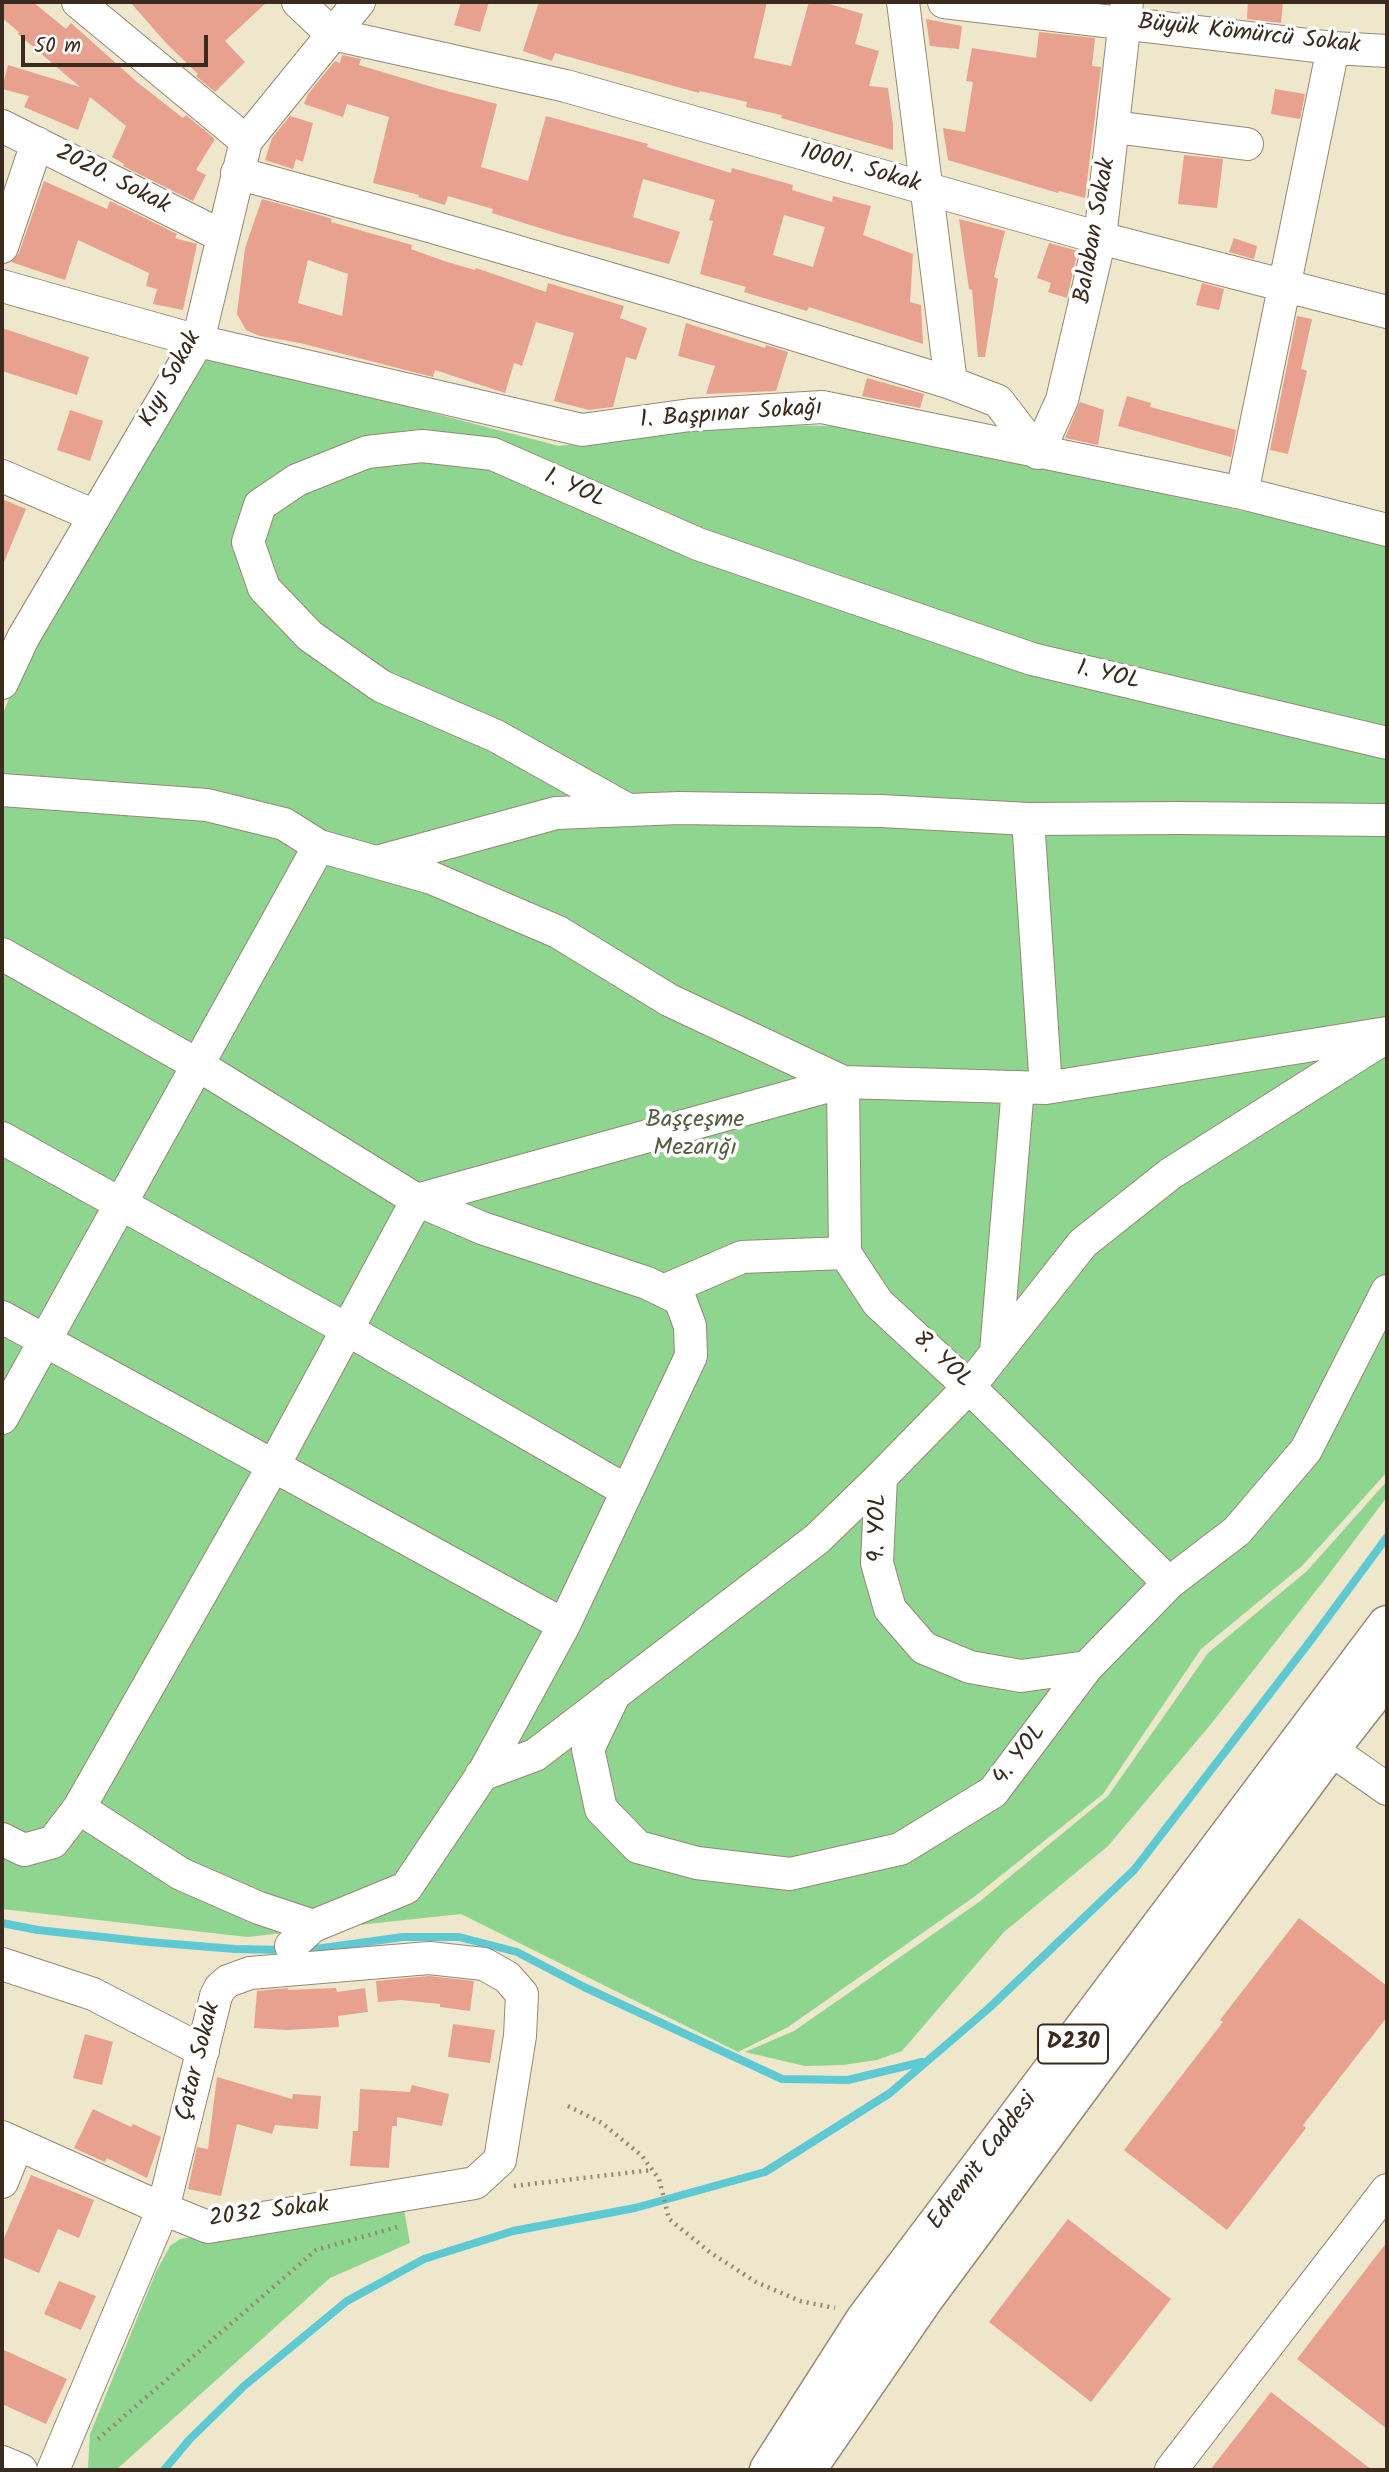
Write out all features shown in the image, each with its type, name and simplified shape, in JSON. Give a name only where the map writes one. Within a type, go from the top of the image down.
[{"type":"highway","name":"Edremit Caddesi","points":[[769,2470],[865,2320],[1387,1625]]},
{"type":"highway","name":"Edremit Caddesi","points":[[806,2470],[925,2297],[1330,1749],[1387,1676]]},
{"type":"street","points":[[78,2],[246,141]]},
{"type":"street","points":[[298,2],[332,34]]},
{"type":"street","name":"Kıyı Sokak","points":[[2,683],[12,634],[95,516],[198,341],[246,141],[359,2]]},
{"type":"street","points":[[903,2],[951,383]]},
{"type":"street","name":"Büyük Kömürcü Sokak","points":[[944,2],[1127,12],[1333,48],[1387,51]]},
{"type":"street","name":"Balaban Sokak","points":[[1038,453],[1062,400],[1100,238],[1127,12]]},
{"type":"street","name":"10001. Sokak","points":[[332,34],[566,86],[1100,238],[1387,312]]},
{"type":"street","points":[[1242,493],[1333,48]]},
{"type":"street","name":"2020. Sokak","points":[[2,126],[222,236]]},
{"type":"street","points":[[1114,127],[1247,144]]},
{"type":"street","points":[[2,247],[37,143]]},
{"type":"street","points":[[237,173],[666,295],[951,383],[998,401],[1038,453]]},
{"type":"street","name":"1. Başpınar Sokağı","points":[[2,286],[198,341],[582,430],[690,415],[822,407],[1242,493],[1387,530]]},
{"type":"street","name":"1. YOL","points":[[628,810],[496,737],[381,685],[310,636],[264,589],[248,542],[260,505],[297,480],[367,452],[422,446],[493,454],[698,544],[1032,659],[1387,743]]},
{"type":"street","points":[[2,476],[95,516]]},
{"type":"street","points":[[2,790],[207,805],[284,824],[319,846],[432,878],[558,932],[669,1000],[843,1082]]},
{"type":"street","points":[[376,862],[556,813],[628,810],[680,808],[881,811],[1028,819],[1387,820]]},
{"type":"street","points":[[996,1352],[1032,1088],[1028,819]]},
{"type":"street","points":[[2,1418],[319,846]]},
{"type":"street","points":[[2,954],[198,1065],[417,1200],[482,1228],[646,1283],[680,1298],[690,1326],[691,1356],[564,1625],[481,1775],[406,1888],[302,1936],[259,1908],[181,1874],[79,1808]]},
{"type":"street","points":[[2,1839],[24,1850],[53,1842],[79,1808],[274,1465],[417,1200],[843,1082],[1032,1088],[1387,1035]]},
{"type":"street","points":[[481,1775],[535,1755],[817,1539],[969,1387],[1083,1243],[1170,1174],[1387,1035]]},
{"type":"street","points":[[663,1291],[742,1258],[845,1253],[843,1082]]},
{"type":"street","points":[[2,1138],[348,1330],[627,1491]]},
{"type":"street","name":"8. YOL","points":[[845,1253],[878,1303],[969,1387],[1169,1583]]},
{"type":"street","name":"4. YOL","points":[[615,1693],[588,1749],[601,1809],[638,1847],[697,1863],[790,1874],[900,1849],[993,1792],[1087,1667],[1169,1583],[1237,1531],[1306,1450],[1387,1291]]},
{"type":"street","points":[[2,1317],[564,1625]]},
{"type":"street","name":"9. YOL","points":[[881,1477],[877,1563],[890,1609],[924,1648],[970,1668],[1021,1676],[1087,1667]]},
{"type":"street","points":[[1330,1749],[1387,1789]]},
{"type":"street","name":"Çatar Sokak","points":[[53,2470],[163,2209],[216,1996],[228,1981],[250,1973],[429,1958],[484,1964],[507,1977],[522,1994],[520,2036],[500,2160]]},
{"type":"street","points":[[2,1964],[93,1994],[203,2051]]},
{"type":"street","points":[[2,2182],[9,2141]]},
{"type":"street","name":"2032 Sokak","points":[[9,2141],[208,2227],[475,2183],[500,2160]]},
{"type":"street","points":[[1171,2470],[1387,2190]]},
{"type":"street","points":[[2,2462],[21,2470]]},
{"type":"path","points":[[568,2106],[602,2123],[642,2156],[659,2179],[669,2219],[711,2253],[756,2282],[800,2301],[840,2309]]},
{"type":"path","points":[[89,2447],[317,2250]]},
{"type":"green space","name":"Başçeşme Mezarığı","points":[[210,355],[559,446],[737,425],[848,426],[1387,542],[1387,1472],[1302,1566],[1201,1649],[1103,1794],[974,1897],[788,2027],[738,2052],[461,1914],[247,1937],[2,1909],[2,716],[32,641]]},
{"type":"green space","points":[[1387,1481],[1387,1497],[1326,1578],[1211,1724],[1108,1846],[1004,1932],[902,2051],[877,2060],[843,2065],[805,2066],[745,2052],[794,2031],[979,1902],[1108,1796],[1208,1653],[1307,1571]]},
{"type":"green space","points":[[403,2204],[410,2243],[330,2278],[116,2470],[88,2468],[90,2434],[156,2272],[170,2246],[180,2239]]},
{"type":"building","points":[[2,2],[33,2],[66,29],[71,23],[137,82],[183,118],[186,115],[215,139],[196,170],[206,175],[193,201],[123,166],[124,164],[112,157],[126,126],[90,97],[78,130],[24,107],[29,96],[2,89],[8,65],[80,87],[2,18]]},
{"type":"building","points":[[130,2],[267,2],[225,41],[245,62],[215,92],[196,76],[198,74]]},
{"type":"building","points":[[461,2],[489,2],[480,32],[454,25]]},
{"type":"building","points":[[539,2],[767,2],[754,58],[791,66],[809,2],[823,2],[863,14],[855,44],[879,51],[869,86],[888,88],[893,150],[781,118],[782,115],[746,107],[747,102],[700,91],[699,93],[555,53],[552,61],[523,51]]},
{"type":"building","points":[[1248,2],[1283,2],[1281,23],[1247,19]]},
{"type":"building","points":[[926,19],[962,26],[959,49],[930,46]]},
{"type":"building","points":[[1039,32],[1095,38],[1092,66],[1101,67],[1085,198],[1059,191],[1058,193],[948,160],[943,128],[965,132],[973,82],[966,81],[972,48],[1036,58]]},
{"type":"building","points":[[342,55],[361,59],[359,65],[497,104],[481,167],[528,181],[546,116],[648,144],[647,147],[731,173],[732,168],[793,185],[792,190],[832,202],[833,196],[871,206],[863,235],[913,254],[910,302],[921,305],[923,344],[809,307],[807,311],[744,292],[746,287],[700,274],[713,221],[709,220],[715,200],[643,179],[633,217],[680,232],[669,264],[559,234],[492,213],[493,209],[448,196],[445,205],[373,183],[389,117],[347,104],[343,117],[304,104],[308,94],[335,61],[340,63]],"holes":[[[784,215],[825,227],[813,267],[773,255]]]},
{"type":"building","points":[[1275,89],[1305,94],[1300,119],[1271,114]]},
{"type":"building","points":[[290,116],[313,123],[303,162],[296,159],[293,169],[265,160],[272,138]]},
{"type":"building","points":[[1184,155],[1223,159],[1217,208],[1178,204]]},
{"type":"building","points":[[44,181],[107,209],[110,201],[177,234],[175,238],[197,244],[183,310],[153,304],[157,289],[146,286],[149,273],[78,240],[65,280],[11,262],[19,253]]},
{"type":"building","points":[[262,199],[412,245],[411,249],[444,261],[475,270],[476,268],[546,292],[548,283],[624,306],[620,318],[647,328],[636,360],[626,357],[613,407],[589,410],[554,401],[574,333],[536,322],[522,366],[514,363],[505,393],[435,370],[433,377],[300,343],[260,336],[246,330],[237,314],[245,248]],"holes":[[[308,260],[348,274],[342,316],[298,303]]]},
{"type":"building","points":[[959,219],[1005,231],[994,277],[998,279],[985,357],[978,357],[972,290],[969,289]]},
{"type":"building","points":[[1234,238],[1257,246],[1254,259],[1229,252]]},
{"type":"building","points":[[1049,243],[1078,251],[1067,298],[1048,292],[1051,283],[1037,278]]},
{"type":"building","points":[[1202,283],[1224,289],[1219,310],[1196,305]]},
{"type":"building","points":[[1297,316],[1312,319],[1301,369],[1307,371],[1288,454],[1270,450]]},
{"type":"building","points":[[686,323],[765,348],[766,345],[788,352],[776,391],[706,394],[715,366],[678,356]]},
{"type":"building","points":[[2,328],[89,357],[77,395],[2,371]]},
{"type":"building","points":[[867,378],[924,394],[920,408],[862,396]]},
{"type":"building","points":[[1127,396],[1151,403],[1150,407],[1236,430],[1231,457],[1118,426]]},
{"type":"building","points":[[1080,402],[1104,410],[1098,445],[1065,438]]},
{"type":"building","points":[[70,410],[103,421],[90,461],[57,450]]},
{"type":"building","points":[[2,499],[26,509],[2,567]]},
{"type":"building","points":[[1299,1918],[1387,1986],[1387,2017],[1303,2125],[1306,2128],[1227,2230],[1124,2150]]},
{"type":"building","points":[[429,1976],[474,1981],[470,2011],[440,2007],[440,2004],[401,2000],[378,2002],[376,1981]]},
{"type":"building","points":[[336,1988],[337,1992],[365,1988],[368,2012],[338,2016],[339,2027],[287,2030],[254,2028],[257,1991]]},
{"type":"building","points":[[453,2024],[495,2030],[490,2063],[448,2057]]},
{"type":"building","points":[[85,2034],[113,2042],[102,2085],[73,2078]]},
{"type":"building","points":[[217,2077],[292,2099],[293,2094],[321,2096],[318,2129],[275,2125],[272,2134],[237,2124],[221,2196],[188,2189],[197,2147],[208,2149]]},
{"type":"building","points":[[412,2085],[449,2094],[442,2126],[397,2117],[397,2126],[392,2126],[389,2168],[350,2166],[353,2131],[358,2131],[360,2089],[410,2092]]},
{"type":"building","points":[[93,2109],[131,2127],[133,2124],[161,2137],[147,2178],[107,2158],[105,2162],[74,2148]]},
{"type":"building","points":[[31,2175],[94,2200],[79,2238],[58,2229],[39,2273],[2,2257],[2,2243]]},
{"type":"building","points":[[1068,2219],[1171,2299],[1091,2402],[989,2322]]},
{"type":"building","points":[[1387,2242],[1387,2429],[1297,2359]]},
{"type":"building","points":[[59,2281],[96,2296],[81,2330],[44,2314]]},
{"type":"building","points":[[2,2349],[67,2379],[46,2424],[2,2404]]},
{"type":"building","points":[[1271,2392],[1372,2470],[1210,2470]]},
{"type":"waterway","points":[[164,2470],[189,2440],[244,2386],[347,2301],[424,2259],[513,2231],[635,2208],[765,2172],[890,2093],[988,2009],[1134,1870],[1387,1537]]},
{"type":"waterway","points":[[2,1923],[38,1930],[149,1942],[284,1950]]},
{"type":"waterway","points":[[301,1951],[403,1937],[459,1937],[517,1952],[584,1987],[782,2079],[848,2080],[922,2062]]}]
